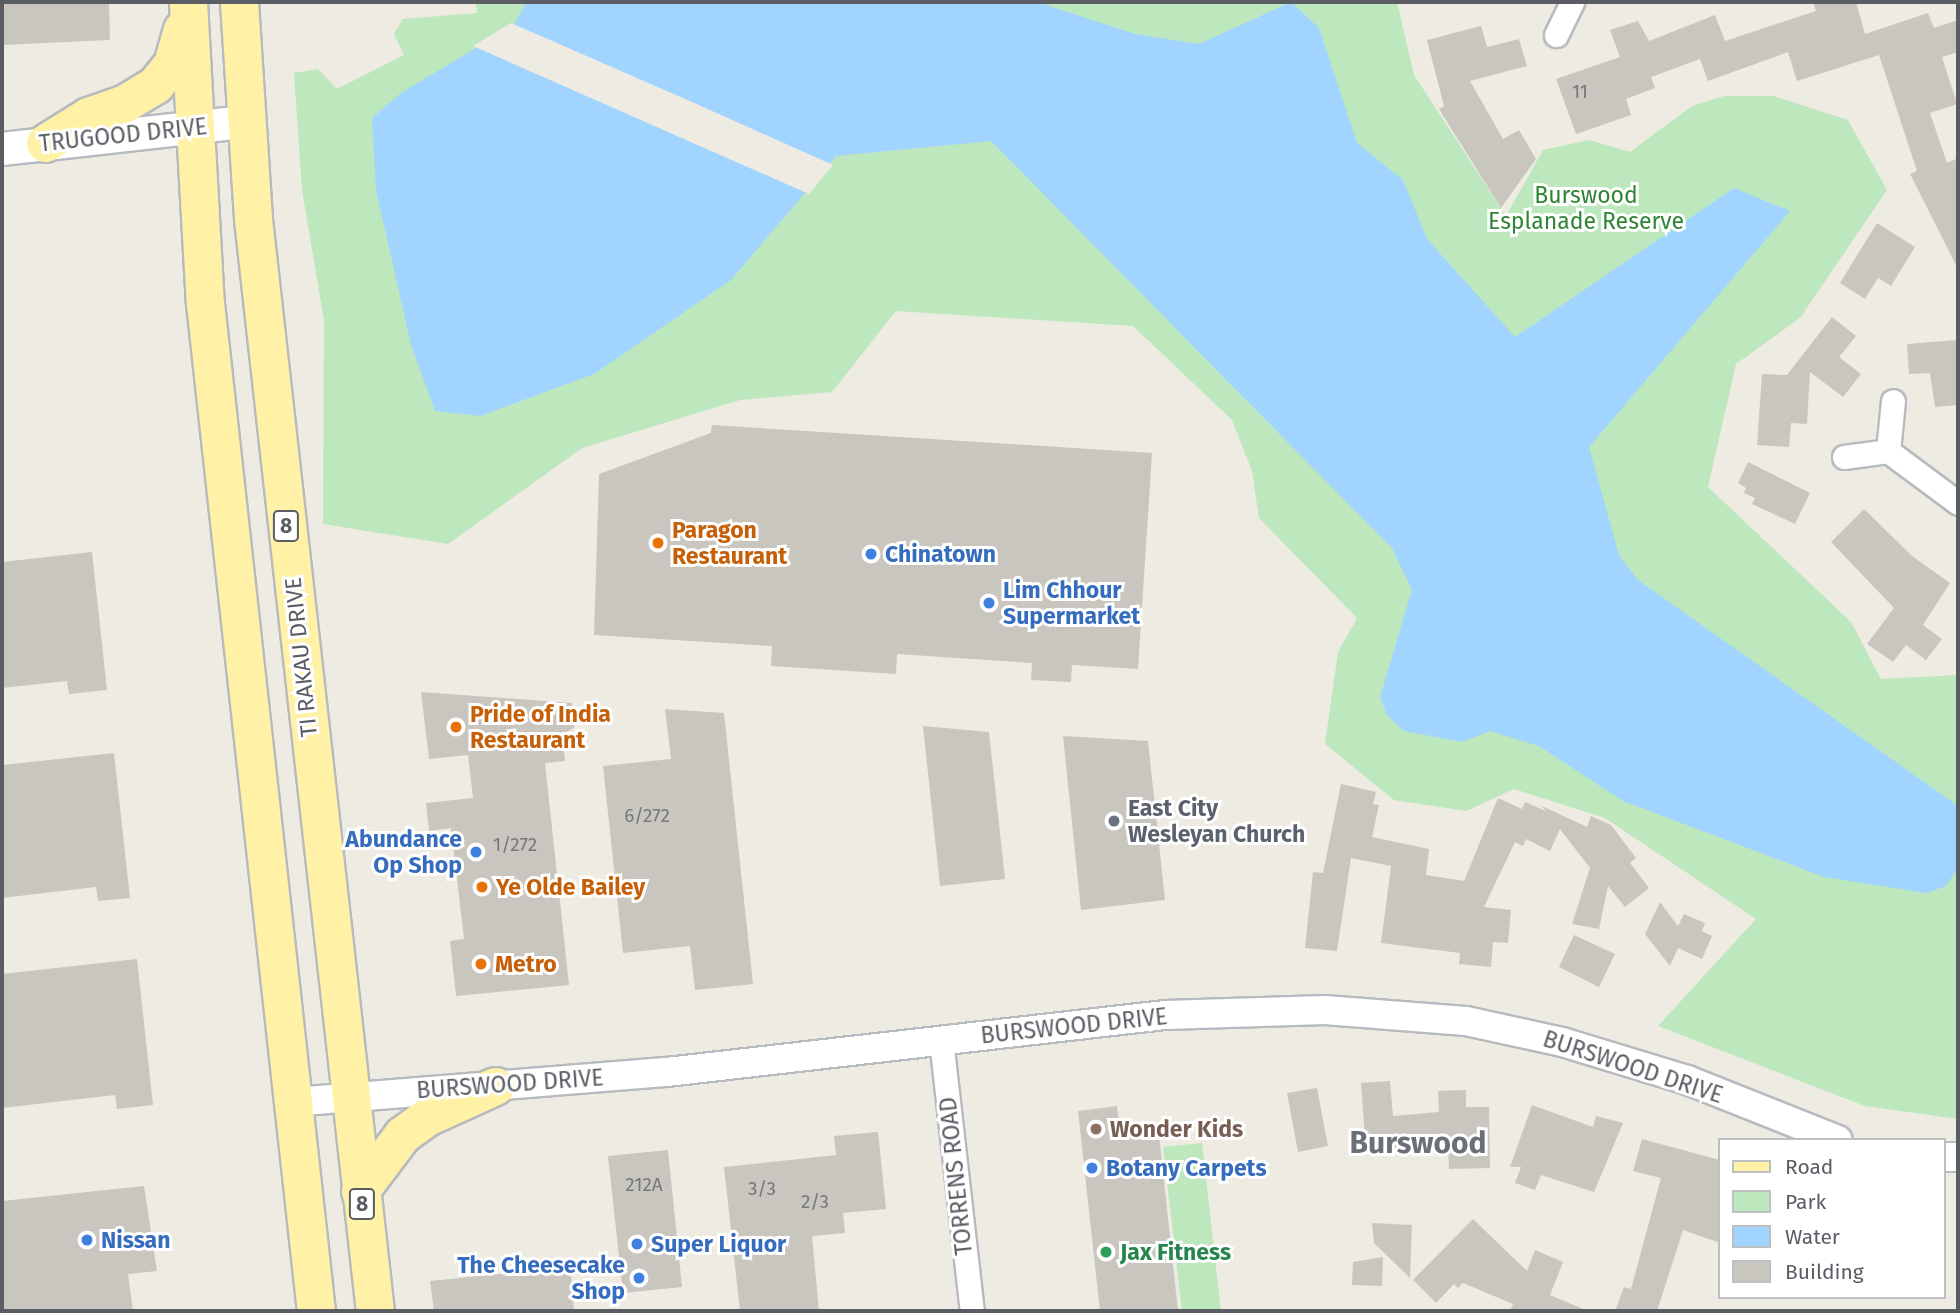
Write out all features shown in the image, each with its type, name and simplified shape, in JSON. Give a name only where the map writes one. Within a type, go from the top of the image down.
[{"type":"main road","name":"TI RAKAU DRIVE","points":[[239,2],[244,122],[375,1311]]},
{"type":"main road","points":[[188,5],[205,303],[316,1311]]},
{"type":"main road","points":[[45,143],[88,116],[125,103],[155,85],[172,64],[188,5]]},
{"type":"main road","name":"TRUGOOD DRIVE","points":[[2,149],[244,122]]},
{"type":"main road","points":[[360,1191],[402,1135],[427,1117],[495,1086]]},
{"type":"street","points":[[1556,35],[1572,2]]},
{"type":"street","points":[[1888,451],[1893,401]]},
{"type":"street","points":[[1844,457],[1888,451],[1958,503]]},
{"type":"street","name":"BURSWOOD DRIVE","points":[[293,1102],[817,1056],[941,1040],[1226,1013],[1325,1010],[1466,1021],[1562,1042],[1687,1080],[1833,1138]]},
{"type":"street","name":"TORRENS ROAD","points":[[941,1040],[972,1311]]},
{"type":"green space","name":"Burswood Esplanade Reserve","points":[[476,2],[1397,2],[1414,75],[1506,216],[1543,150],[1589,140],[1630,152],[1692,106],[1724,96],[1773,96],[1848,120],[1887,190],[1800,318],[1736,364],[1708,487],[1851,622],[1881,679],[1958,675],[1958,1119],[1865,1106],[1658,1026],[1756,919],[1605,818],[1514,789],[1466,811],[1394,800],[1325,744],[1338,652],[1357,618],[1259,518],[1252,471],[1232,420],[1133,326],[896,311],[832,392],[740,400],[582,448],[448,544],[323,524],[324,321],[302,190],[294,73],[318,69],[337,89],[404,55],[394,34],[403,19],[477,13]]},
{"type":"green space","points":[[1202,1143],[1221,1311],[1182,1311],[1163,1147]]},
{"type":"water","points":[[527,2],[1037,2],[1135,34],[1199,44],[1291,2],[1319,28],[1357,143],[1403,180],[1427,239],[1515,337],[1734,188],[1790,211],[1589,447],[1619,555],[1638,580],[1958,806],[1958,868],[1946,886],[1926,893],[1824,877],[1623,801],[1539,746],[1490,731],[1462,742],[1404,731],[1387,715],[1380,697],[1412,590],[1392,548],[991,141],[836,156],[731,280],[594,374],[480,416],[435,411],[411,345],[376,190],[372,118],[401,93],[513,26]]},
{"type":"pier","points":[[511,23],[833,165],[809,194],[473,46]]},
{"type":"building","points":[[2,2],[109,2],[110,40],[2,45]]},
{"type":"building","points":[[1813,2],[1856,2],[1865,34],[1928,13],[1934,28],[1958,20],[1958,52],[1942,57],[1957,104],[1930,113],[1947,163],[1958,158],[1958,269],[1910,174],[1917,171],[1879,55],[1797,81],[1788,52],[1708,81],[1700,59],[1651,77],[1655,88],[1626,99],[1631,115],[1576,134],[1556,79],[1620,57],[1610,30],[1638,21],[1649,41],[1715,15],[1725,41],[1816,11]]},
{"type":"building","points":[[1481,26],[1487,47],[1519,39],[1527,66],[1470,81],[1503,139],[1519,130],[1536,159],[1501,208],[1439,109],[1444,106],[1427,40]]},
{"type":"building","points":[[1877,223],[1915,247],[1891,286],[1878,278],[1865,299],[1840,283]]},
{"type":"building","points":[[1832,317],[1856,336],[1839,357],[1861,374],[1843,397],[1810,372],[1807,424],[1791,423],[1789,447],[1757,445],[1762,374],[1787,375]]},
{"type":"building","points":[[1958,340],[1958,405],[1935,407],[1930,373],[1909,374],[1907,344]]},
{"type":"building","name":"Chinatown","points":[[712,425],[1152,453],[1138,669],[1072,665],[1071,682],[1031,680],[1032,663],[897,654],[896,674],[771,666],[772,646],[594,635],[599,474],[711,433]]},
{"type":"building","points":[[1748,462],[1810,493],[1795,524],[1752,504],[1755,498],[1744,493],[1746,488],[1738,483]]},
{"type":"building","points":[[1864,509],[1912,556],[1950,583],[1923,625],[1942,639],[1926,660],[1906,645],[1893,662],[1867,644],[1894,608],[1831,542]]},
{"type":"building","points":[[92,552],[107,690],[69,694],[67,681],[2,688],[2,562]]},
{"type":"building","points":[[421,692],[572,703],[574,728],[562,734],[565,761],[545,763],[569,985],[456,996],[450,941],[464,939],[451,828],[429,831],[426,803],[473,798],[468,755],[429,759]]},
{"type":"building","points":[[665,709],[724,713],[753,984],[695,990],[690,946],[623,953],[603,766],[671,759]]},
{"type":"building","points":[[923,726],[989,732],[1005,879],[940,886]]},
{"type":"building","name":"East City Wesleyan Church","points":[[1063,736],[1148,741],[1165,900],[1081,910]]},
{"type":"building","points":[[114,753],[130,898],[98,901],[96,887],[2,898],[2,765]]},
{"type":"building","points":[[1341,784],[1376,792],[1373,804],[1379,805],[1372,837],[1429,849],[1426,875],[1464,881],[1498,798],[1522,809],[1525,802],[1546,811],[1542,806],[1587,827],[1591,816],[1611,825],[1636,858],[1630,863],[1649,888],[1625,907],[1608,886],[1599,929],[1572,924],[1590,868],[1560,829],[1550,851],[1526,839],[1523,846],[1515,842],[1484,907],[1511,910],[1508,943],[1493,942],[1491,967],[1459,964],[1460,953],[1381,943],[1391,866],[1351,858],[1337,951],[1305,948],[1313,872],[1323,873]]},
{"type":"building","points":[[1660,902],[1678,926],[1684,914],[1705,923],[1702,931],[1712,936],[1702,959],[1678,948],[1670,966],[1645,934]]},
{"type":"building","points":[[1574,935],[1615,954],[1599,987],[1559,967]]},
{"type":"building","points":[[137,959],[153,1105],[117,1109],[115,1095],[2,1108],[2,974]]},
{"type":"building","points":[[1390,1081],[1393,1116],[1439,1112],[1438,1091],[1466,1090],[1466,1107],[1489,1107],[1490,1168],[1449,1169],[1448,1144],[1366,1151],[1361,1083]]},
{"type":"building","points":[[1317,1088],[1328,1146],[1298,1152],[1287,1093]]},
{"type":"building","points":[[1532,1105],[1593,1127],[1596,1116],[1623,1123],[1594,1192],[1541,1175],[1535,1190],[1515,1183],[1521,1167],[1510,1167]]},
{"type":"building","points":[[1117,1106],[1120,1130],[1158,1125],[1178,1311],[1100,1311],[1078,1111]]},
{"type":"building","points":[[878,1132],[886,1209],[843,1213],[845,1233],[812,1236],[819,1311],[740,1311],[724,1167],[836,1155],[834,1136]]},
{"type":"building","points":[[1642,1139],[1718,1159],[1718,1242],[1683,1230],[1657,1311],[1615,1311],[1624,1287],[1631,1289],[1661,1178],[1633,1171]]},
{"type":"building","points":[[668,1150],[682,1287],[623,1293],[608,1156]]},
{"type":"building","points":[[144,1186],[157,1271],[128,1274],[133,1311],[2,1311],[2,1201]]},
{"type":"building","points":[[1473,1219],[1527,1271],[1535,1250],[1563,1262],[1550,1295],[1588,1311],[1510,1311],[1513,1304],[1463,1283],[1458,1288],[1454,1284],[1436,1303],[1413,1280]]},
{"type":"building","points":[[1372,1223],[1412,1225],[1410,1278],[1374,1243]]},
{"type":"building","points":[[1383,1257],[1382,1286],[1352,1285],[1353,1262]]},
{"type":"building","points":[[570,1267],[574,1311],[434,1311],[430,1281]]},
{"type":"place","name":"Paragon Restaurant","points":[[658,543]]},
{"type":"place","name":"Chinatown","points":[[871,554]]},
{"type":"place","name":"Lim Chhour Supermarket","points":[[989,603]]},
{"type":"place","name":"Pride of India Restaurant","points":[[456,727]]},
{"type":"place","name":"East City Wesleyan Church","points":[[1114,821]]},
{"type":"place","name":"Abundance Op Shop","points":[[476,852]]},
{"type":"place","name":"Ye Olde Bailey","points":[[482,887]]},
{"type":"place","name":"Metro","points":[[481,964]]},
{"type":"place","name":"Wonder Kids","points":[[1096,1129]]},
{"type":"place","name":"Botany Carpets","points":[[1092,1168]]},
{"type":"place","name":"Nissan","points":[[87,1240]]},
{"type":"place","name":"Super Liquor","points":[[637,1244]]},
{"type":"place","name":"Jax Fitness","points":[[1106,1252]]},
{"type":"place","name":"The Cheesecake Shop","points":[[639,1278]]},
{"type":"district","name":"Burswood","points":[[1418,1143]]}]
